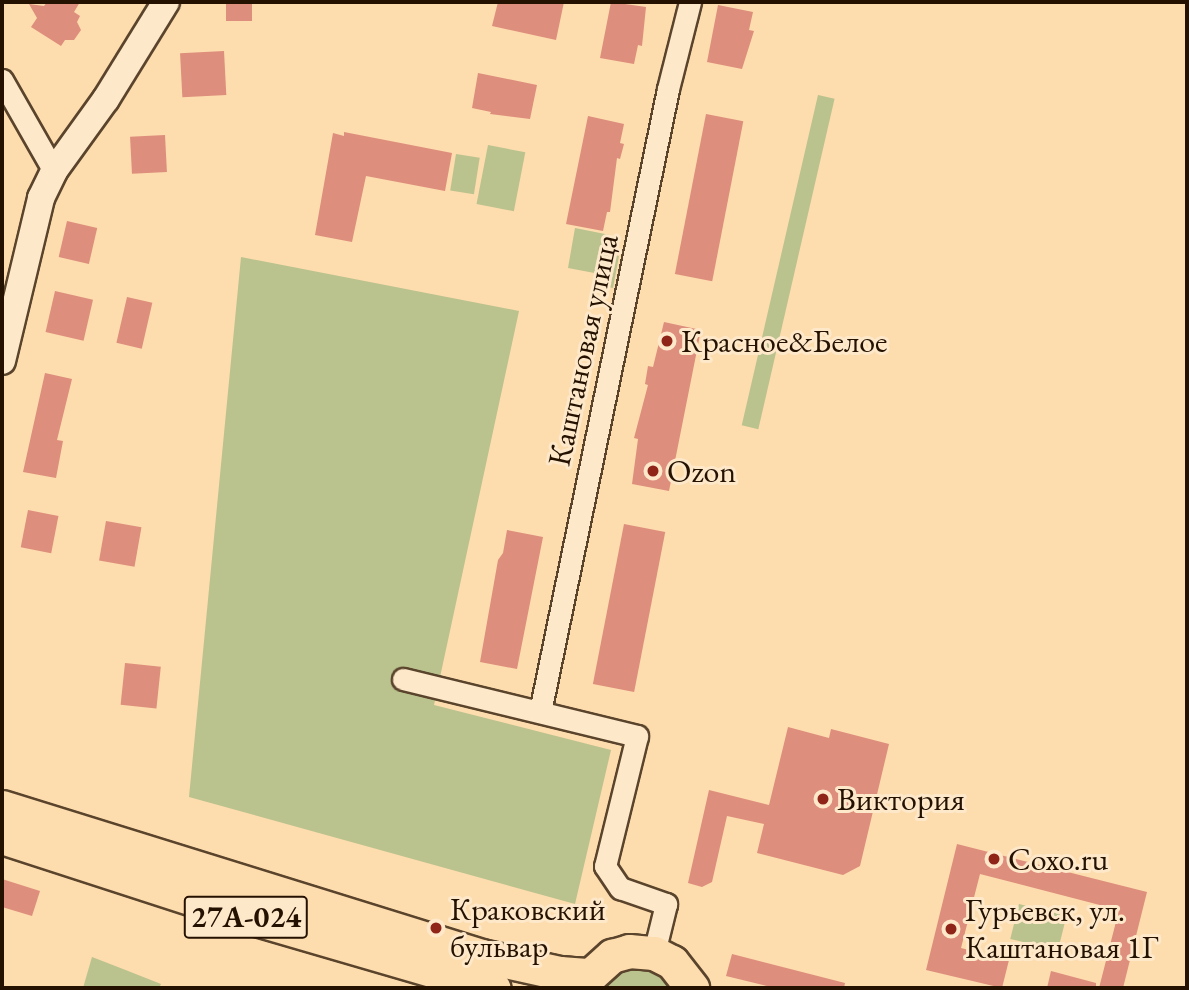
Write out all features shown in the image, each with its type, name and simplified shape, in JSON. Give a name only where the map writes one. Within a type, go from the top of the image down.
[{"type":"main road","name":"27А-024","points":[[2,807],[482,956],[560,973],[585,982],[611,956],[629,951],[654,953]]},
{"type":"main road","name":"27А-024","points":[[2,837],[242,915],[494,988]]},
{"type":"main road","points":[[654,953],[672,962],[692,988]]},
{"type":"street","points":[[2,361],[41,198],[54,171],[106,99],[166,2]]},
{"type":"street","name":"Каштановая улица","points":[[540,712],[668,89],[690,2]]},
{"type":"street","points":[[2,80],[54,171]]},
{"type":"street","points":[[403,679],[637,736],[605,866],[620,888],[666,904],[654,953]]},
{"type":"green space","points":[[818,95],[835,99],[758,429],[742,425]]},
{"type":"green space","points":[[488,145],[525,152],[514,211],[477,204]]},
{"type":"green space","points":[[456,154],[480,158],[474,194],[450,191]]},
{"type":"green space","points":[[575,228],[610,235],[606,253],[619,256],[613,288],[603,286],[605,275],[568,268]]},
{"type":"green space","points":[[241,257],[519,311],[434,705],[611,750],[575,904],[189,797]]},
{"type":"green space","points":[[1019,904],[1067,916],[1058,951],[1010,939]]},
{"type":"green space","points":[[92,957],[161,984],[159,988],[83,988]]},
{"type":"green space","points":[[638,969],[653,972],[672,988],[603,988],[623,972]]},
{"type":"building","points":[[47,2],[80,2],[74,12],[80,16],[77,22],[81,30],[74,40],[65,40],[61,46],[31,27],[37,18],[29,4],[44,6]]},
{"type":"building","points":[[226,2],[252,2],[252,21],[226,21]]},
{"type":"building","points":[[498,2],[564,2],[556,40],[492,26]]},
{"type":"building","points":[[611,2],[646,7],[642,46],[638,45],[634,64],[600,58]]},
{"type":"building","points":[[718,5],[753,12],[749,30],[754,31],[742,69],[707,62]]},
{"type":"building","points":[[224,51],[226,95],[182,97],[180,53]]},
{"type":"building","points":[[478,73],[537,85],[530,119],[490,114],[491,112],[472,108]]},
{"type":"building","points":[[706,114],[743,121],[712,281],[675,274]]},
{"type":"building","points":[[588,116],[624,124],[620,143],[624,144],[620,159],[617,158],[610,212],[607,212],[603,231],[566,224]]},
{"type":"building","points":[[344,132],[452,153],[445,191],[366,176],[352,242],[315,235],[333,133],[344,136]]},
{"type":"building","points":[[165,135],[167,172],[132,174],[130,137]]},
{"type":"building","points":[[67,221],[97,228],[89,264],[59,257]]},
{"type":"building","points":[[55,291],[93,300],[84,341],[46,332]]},
{"type":"building","points":[[127,297],[152,303],[142,349],[116,343]]},
{"type":"building","points":[[664,322],[701,330],[669,491],[632,484],[638,439],[634,438],[648,385],[645,384],[648,366],[653,367]]},
{"type":"building","points":[[45,373],[72,379],[57,440],[63,441],[56,478],[23,472]]},
{"type":"building","points":[[28,510],[58,516],[51,553],[21,547]]},
{"type":"building","points":[[106,521],[141,527],[135,567],[99,560]]},
{"type":"building","points":[[624,524],[665,532],[634,692],[593,684]]},
{"type":"building","points":[[507,530],[543,537],[517,669],[480,662],[498,560],[503,553]]},
{"type":"building","points":[[125,663],[161,667],[156,709],[121,705]]},
{"type":"building","name":"Виктория","points":[[788,727],[829,738],[831,729],[889,744],[860,866],[843,875],[757,853],[764,824],[727,816],[712,882],[702,887],[688,883],[709,790],[769,805]]},
{"type":"building","name":"Гурьевск, ул. Каштановая 1Г","points":[[957,844],[1147,892],[1123,988],[1099,988],[1119,910],[980,874],[961,948],[1009,960],[1002,988],[926,970]]},
{"type":"building","points":[[2,879],[40,891],[32,916],[2,907]]},
{"type":"building","points":[[732,954],[845,983],[844,988],[775,988],[726,976]]},
{"type":"building","points":[[1051,971],[1096,983],[1096,988],[1047,988]]},
{"type":"place","name":"Красное&Белое","points":[[667,341]]},
{"type":"place","name":"Ozon","points":[[653,471]]},
{"type":"place","name":"Виктория","points":[[823,799]]},
{"type":"place","name":"Coxo.ru","points":[[994,859]]},
{"type":"place","name":"Краковский бульвар","points":[[436,928]]},
{"type":"place","name":"Гурьевск, ул. Каштановая 1Г","points":[[951,929]]}]
